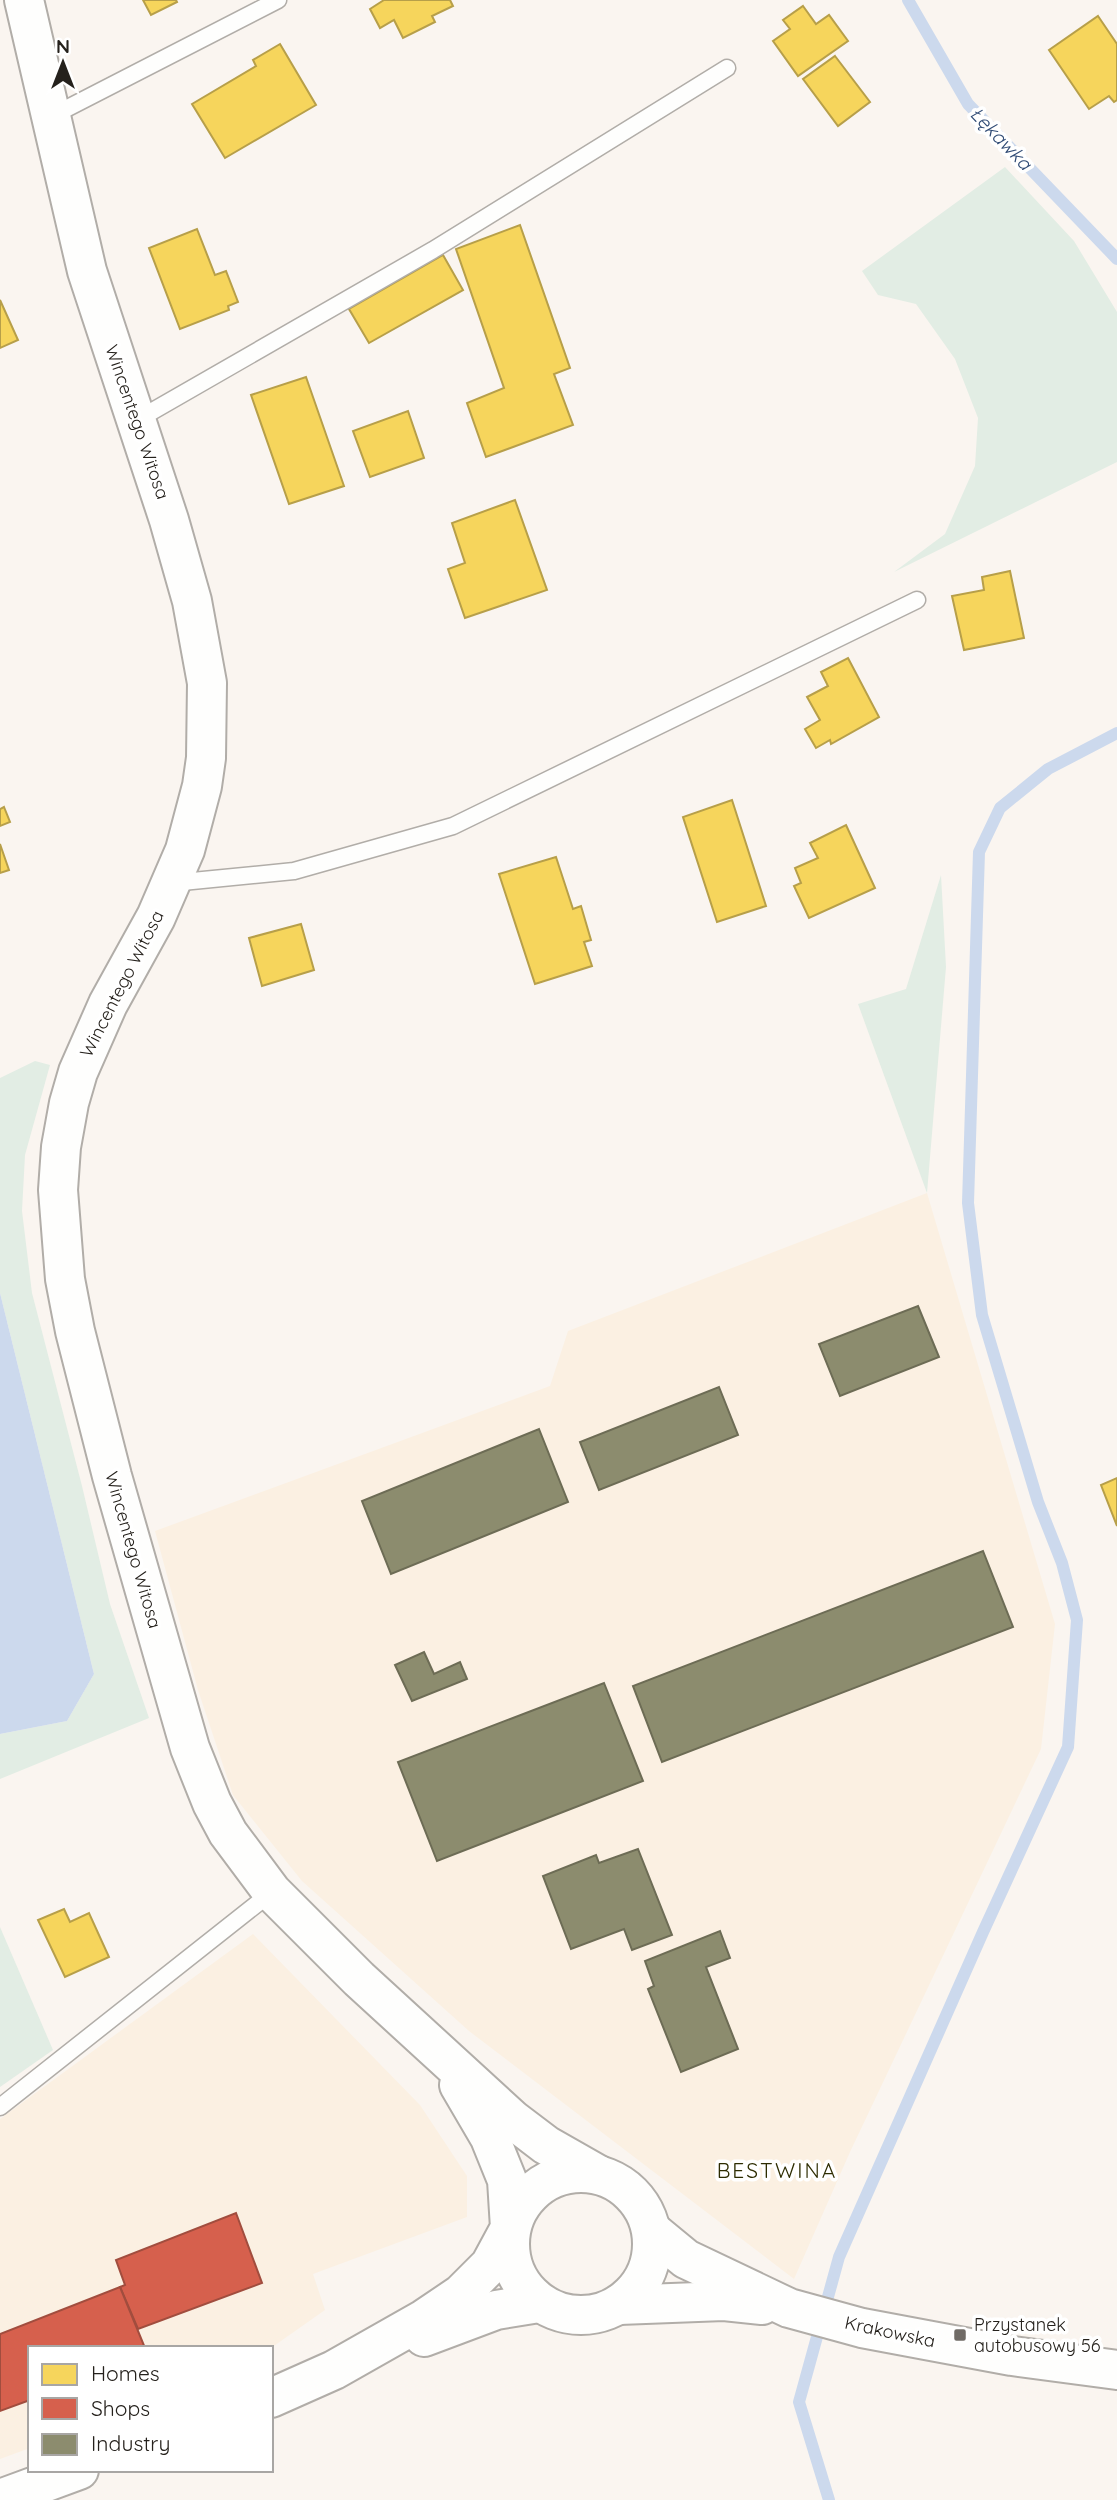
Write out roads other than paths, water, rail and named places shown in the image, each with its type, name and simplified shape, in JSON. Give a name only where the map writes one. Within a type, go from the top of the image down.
[{"type":"street","name":"Wincentego Witosa","points":[[24,0],[87,271],[137,420],[192,601],[206,683],[206,758],[202,786],[185,850],[172,883],[108,1004],[78,1072],[61,1147],[58,1190],[61,1245],[70,1305],[90,1393],[190,1748],[212,1803],[228,1833],[272,1892],[359,1979],[440,2054],[546,2145],[597,2174]]},
{"type":"street","name":"Wincentego Witosa","points":[[440,2054],[490,2138],[503,2170],[507,2180],[510,2228]]},
{"type":"street","points":[[273,2397],[334,2370],[424,2319],[461,2294],[490,2265],[522,2202],[542,2183],[568,2172],[597,2174],[623,2185],[642,2205],[652,2231],[651,2260],[640,2286],[619,2305],[593,2315],[565,2314],[539,2302],[520,2282],[509,2256],[510,2228]]},
{"type":"street","name":"Krakowska","points":[[652,2231],[686,2259],[789,2308]]},
{"type":"street","name":"Krakowska","points":[[619,2305],[724,2301],[789,2308],[846,2324],[1012,2356],[1117,2370]]},
{"type":"street","points":[[334,2370],[393,2351],[486,2314],[539,2302]]},
{"type":"street","points":[[0,2499],[74,2472]]},
{"type":"lane","points":[[52,116],[278,0]]},
{"type":"lane","points":[[137,420],[433,250],[727,68]]},
{"type":"lane","points":[[172,883],[293,871],[453,826],[917,600]]},
{"type":"lane","points":[[0,2107],[272,1892]]},
{"type":"water","points":[[0,1293],[94,1674],[67,1721],[0,1734]]},
{"type":"waterway","name":"Łękawka","points":[[908,0],[968,104],[1117,259]]},
{"type":"waterway","points":[[829,2500],[799,2402],[839,2257],[1068,1747],[1077,1620],[1062,1563],[1038,1502],[982,1315],[968,1203],[979,852],[1000,808],[1048,769],[1117,733]]},
{"type":"place","name":"Przystanek autobusowy 56","points":[[960,2335]]},
{"type":"district","name":"BESTWINA","points":[[777,2171]]}]
